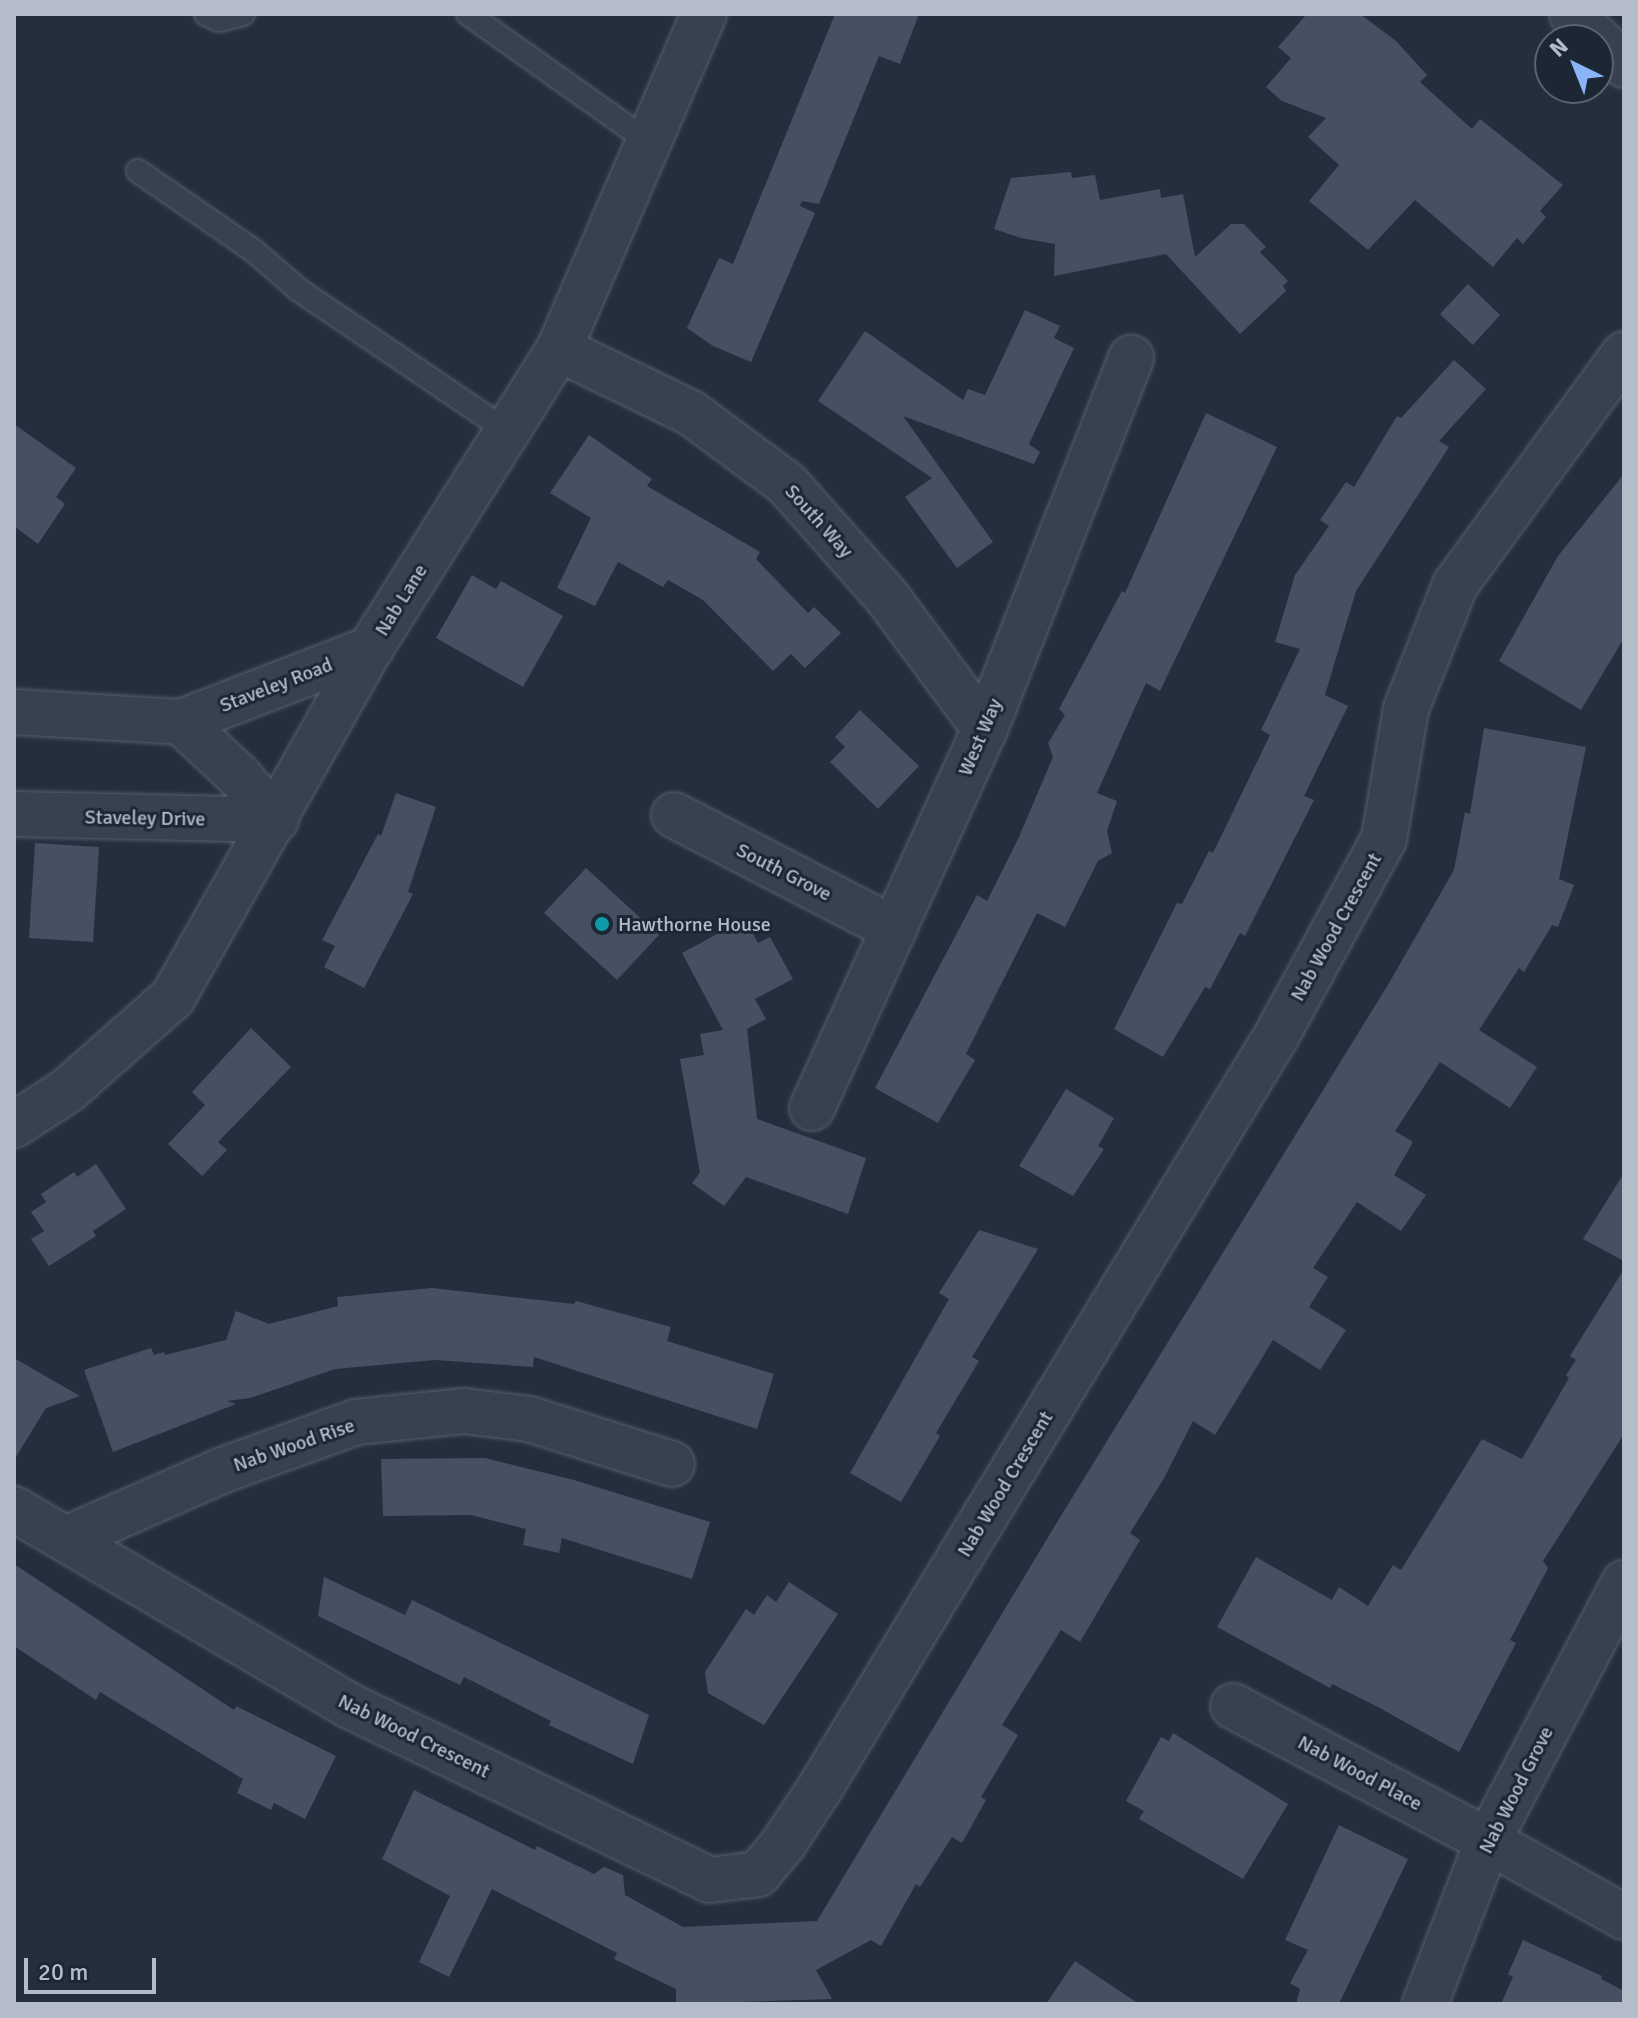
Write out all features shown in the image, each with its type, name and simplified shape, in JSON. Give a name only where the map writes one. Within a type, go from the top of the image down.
[{"type":"street","name":"Nab Lane","points":[[14,1125],[68,1090],[173,997],[276,820],[370,649],[559,349],[704,14]]},
{"type":"street","points":[[1572,14],[1624,65]]},
{"type":"street","name":"South Way","points":[[559,349],[691,413],[787,484],[887,597],[985,729]]},
{"type":"street","name":"Nab Wood Crescent","points":[[14,1509],[350,1706],[710,1880],[758,1874],[783,1844],[820,1788],[1277,1035],[1384,839],[1406,709],[1455,585],[1624,354]]},
{"type":"street","name":"West Way","points":[[812,1108],[985,729],[1131,358]]},
{"type":"street","name":"Staveley Road","points":[[14,712],[181,722],[370,649]]},
{"type":"street","points":[[181,722],[239,776],[276,820]]},
{"type":"street","name":"Staveley Drive","points":[[14,814],[276,820]]},
{"type":"street","name":"South Grove","points":[[674,815],[894,929]]},
{"type":"street","name":"Nab Wood Rise","points":[[66,1539],[223,1470],[356,1422],[464,1411],[529,1419],[672,1464]]},
{"type":"street","name":"Nab Wood Grove","points":[[1425,2004],[1488,1841],[1624,1583]]},
{"type":"street","name":"Nab Wood Place","points":[[1233,1706],[1624,1917]]},
{"type":"lane","points":[[206,14],[219,20],[243,14]]},
{"type":"lane","points":[[468,14],[649,142]]},
{"type":"lane","points":[[138,171],[254,251],[299,290],[507,431]]},
{"type":"building","points":[[835,14],[919,14],[900,64],[879,56],[819,204],[802,201],[800,206],[815,213],[751,362],[713,346],[687,328],[719,258],[733,264]]},
{"type":"building","points":[[1307,14],[1360,14],[1396,41],[1427,75],[1420,82],[1472,129],[1480,119],[1563,185],[1540,211],[1546,217],[1523,244],[1517,238],[1493,267],[1415,200],[1368,250],[1309,201],[1339,165],[1308,137],[1326,118],[1282,101],[1266,87],[1291,58],[1278,47]]},
{"type":"building","points":[[1071,172],[1072,178],[1095,175],[1100,200],[1160,189],[1161,198],[1183,194],[1195,257],[1231,224],[1244,224],[1266,247],[1260,252],[1288,281],[1283,286],[1286,291],[1240,334],[1166,254],[1054,276],[1055,244],[994,229],[1011,178]]},
{"type":"building","points":[[1468,284],[1500,315],[1473,345],[1440,314]]},
{"type":"building","points":[[1025,310],[1060,326],[1054,338],[1074,348],[1029,444],[1040,452],[1034,464],[903,416],[993,542],[957,568],[905,497],[932,478],[818,401],[865,331],[963,400],[968,389],[985,395]]},
{"type":"building","points":[[1454,360],[1486,389],[1439,441],[1449,447],[1356,591],[1325,695],[1348,706],[1304,796],[1314,800],[1245,936],[1240,933],[1210,989],[1205,987],[1163,1057],[1114,1029],[1177,903],[1182,904],[1209,851],[1213,853],[1270,735],[1261,730],[1300,649],[1275,642],[1295,575],[1329,526],[1320,520],[1346,482],[1354,487],[1397,416],[1401,418]]},
{"type":"building","points":[[1206,413],[1277,447],[1160,691],[1146,683],[1097,793],[1117,801],[1107,831],[1112,853],[1098,861],[1065,927],[1037,913],[966,1054],[975,1060],[938,1123],[875,1088],[977,895],[987,901],[1019,837],[1053,757],[1048,743],[1065,715],[1059,709],[1122,591],[1125,593]]},
{"type":"building","points":[[14,424],[76,468],[56,497],[65,504],[38,544],[14,526]]},
{"type":"building","points":[[589,435],[652,479],[647,486],[760,552],[756,559],[808,613],[814,607],[841,633],[805,668],[791,654],[773,671],[703,600],[668,580],[663,587],[618,562],[595,606],[557,588],[591,518],[550,493]]},
{"type":"building","points":[[1624,474],[1624,638],[1581,710],[1499,661],[1558,556]]},
{"type":"building","points":[[472,575],[496,589],[501,581],[563,616],[523,687],[436,638]]},
{"type":"building","points":[[860,710],[919,766],[878,809],[830,762],[845,747],[835,737]]},
{"type":"building","points":[[1484,728],[1586,747],[1559,879],[1574,885],[1558,927],[1552,925],[1524,972],[1519,968],[1479,1030],[1537,1067],[1510,1108],[1440,1062],[1395,1131],[1413,1142],[1394,1175],[1426,1195],[1401,1231],[1357,1202],[1313,1268],[1328,1277],[1309,1307],[1346,1330],[1320,1370],[1273,1340],[1215,1435],[1193,1421],[1163,1480],[1130,1533],[1140,1540],[1080,1642],[1061,1630],[1002,1725],[1018,1735],[981,1797],[986,1800],[962,1843],[952,1837],[920,1887],[916,1884],[881,1946],[871,1940],[816,1970],[832,1999],[676,2004],[676,1989],[614,1959],[617,1953],[492,1889],[449,1977],[419,1962],[450,1896],[382,1859],[414,1790],[535,1850],[537,1846],[594,1874],[604,1867],[623,1875],[625,1895],[683,1927],[817,1921],[1059,1519],[1389,983],[1454,870],[1465,812],[1470,814]]},
{"type":"building","points":[[396,793],[436,807],[408,892],[413,894],[364,988],[324,967],[335,946],[322,940],[378,834],[381,836]]},
{"type":"building","points":[[35,843],[99,847],[93,942],[29,938]]},
{"type":"building","name":"Hawthorne House","points":[[586,868],[659,935],[617,980],[544,913]]},
{"type":"building","points":[[745,919],[758,943],[770,937],[793,979],[755,999],[766,1019],[747,1029],[757,1119],[866,1158],[848,1214],[746,1177],[724,1206],[692,1183],[700,1173],[680,1059],[704,1055],[700,1034],[723,1030],[682,953]]},
{"type":"building","points":[[251,1028],[291,1067],[218,1142],[227,1150],[202,1176],[168,1144],[205,1105],[192,1092]]},
{"type":"building","points":[[1066,1089],[1114,1118],[1098,1146],[1104,1149],[1073,1196],[1019,1166]]},
{"type":"building","points":[[96,1164],[126,1209],[93,1231],[96,1236],[49,1266],[31,1239],[44,1231],[31,1212],[46,1202],[41,1194],[74,1172],[77,1177]]},
{"type":"building","points":[[1624,1173],[1624,1261],[1583,1239]]},
{"type":"building","points":[[979,1230],[1038,1249],[972,1357],[979,1361],[936,1433],[940,1436],[901,1502],[850,1473],[949,1299],[939,1293]]},
{"type":"building","points":[[1624,1269],[1624,1434],[1543,1561],[1548,1568],[1510,1640],[1516,1643],[1459,1752],[1376,1706],[1332,1684],[1330,1688],[1217,1627],[1256,1557],[1332,1600],[1339,1587],[1368,1606],[1393,1565],[1401,1570],[1482,1439],[1522,1459],[1569,1378],[1566,1375],[1576,1360],[1570,1356]]},
{"type":"building","points":[[432,1288],[574,1304],[576,1301],[671,1327],[667,1341],[774,1374],[757,1429],[534,1357],[533,1367],[435,1360],[335,1369],[250,1398],[227,1401],[236,1404],[113,1452],[84,1370],[151,1348],[154,1355],[164,1352],[165,1355],[226,1340],[236,1311],[269,1324],[338,1306],[337,1297]]},
{"type":"building","points":[[14,1358],[80,1396],[46,1408],[14,1460]]},
{"type":"building","points":[[485,1458],[574,1480],[710,1522],[692,1579],[562,1538],[559,1553],[523,1545],[526,1529],[471,1515],[383,1516],[381,1459]]},
{"type":"building","points":[[14,1564],[234,1710],[236,1706],[336,1756],[305,1819],[274,1803],[271,1810],[237,1793],[243,1779],[100,1692],[96,1700],[14,1646]]},
{"type":"building","points":[[324,1577],[405,1615],[412,1600],[649,1715],[633,1764],[549,1725],[551,1721],[464,1677],[460,1685],[318,1616]]},
{"type":"building","points":[[789,1582],[838,1614],[764,1725],[708,1693],[705,1672],[746,1609],[754,1615],[767,1595],[776,1602]]},
{"type":"building","points":[[1173,1733],[1288,1804],[1243,1879],[1139,1819],[1144,1811],[1126,1801],[1161,1737],[1169,1741]]},
{"type":"building","points":[[1339,1825],[1408,1859],[1339,2004],[1296,2004],[1300,1989],[1290,1983],[1308,1950],[1285,1940]]},
{"type":"building","points":[[1523,1940],[1602,1976],[1601,1979],[1624,1991],[1624,2004],[1501,2004],[1513,1977],[1508,1974]]},
{"type":"building","points":[[1075,1961],[1139,2004],[1046,2004]]},
{"type":"place","name":"Hawthorne House","points":[[602,924]]}]
